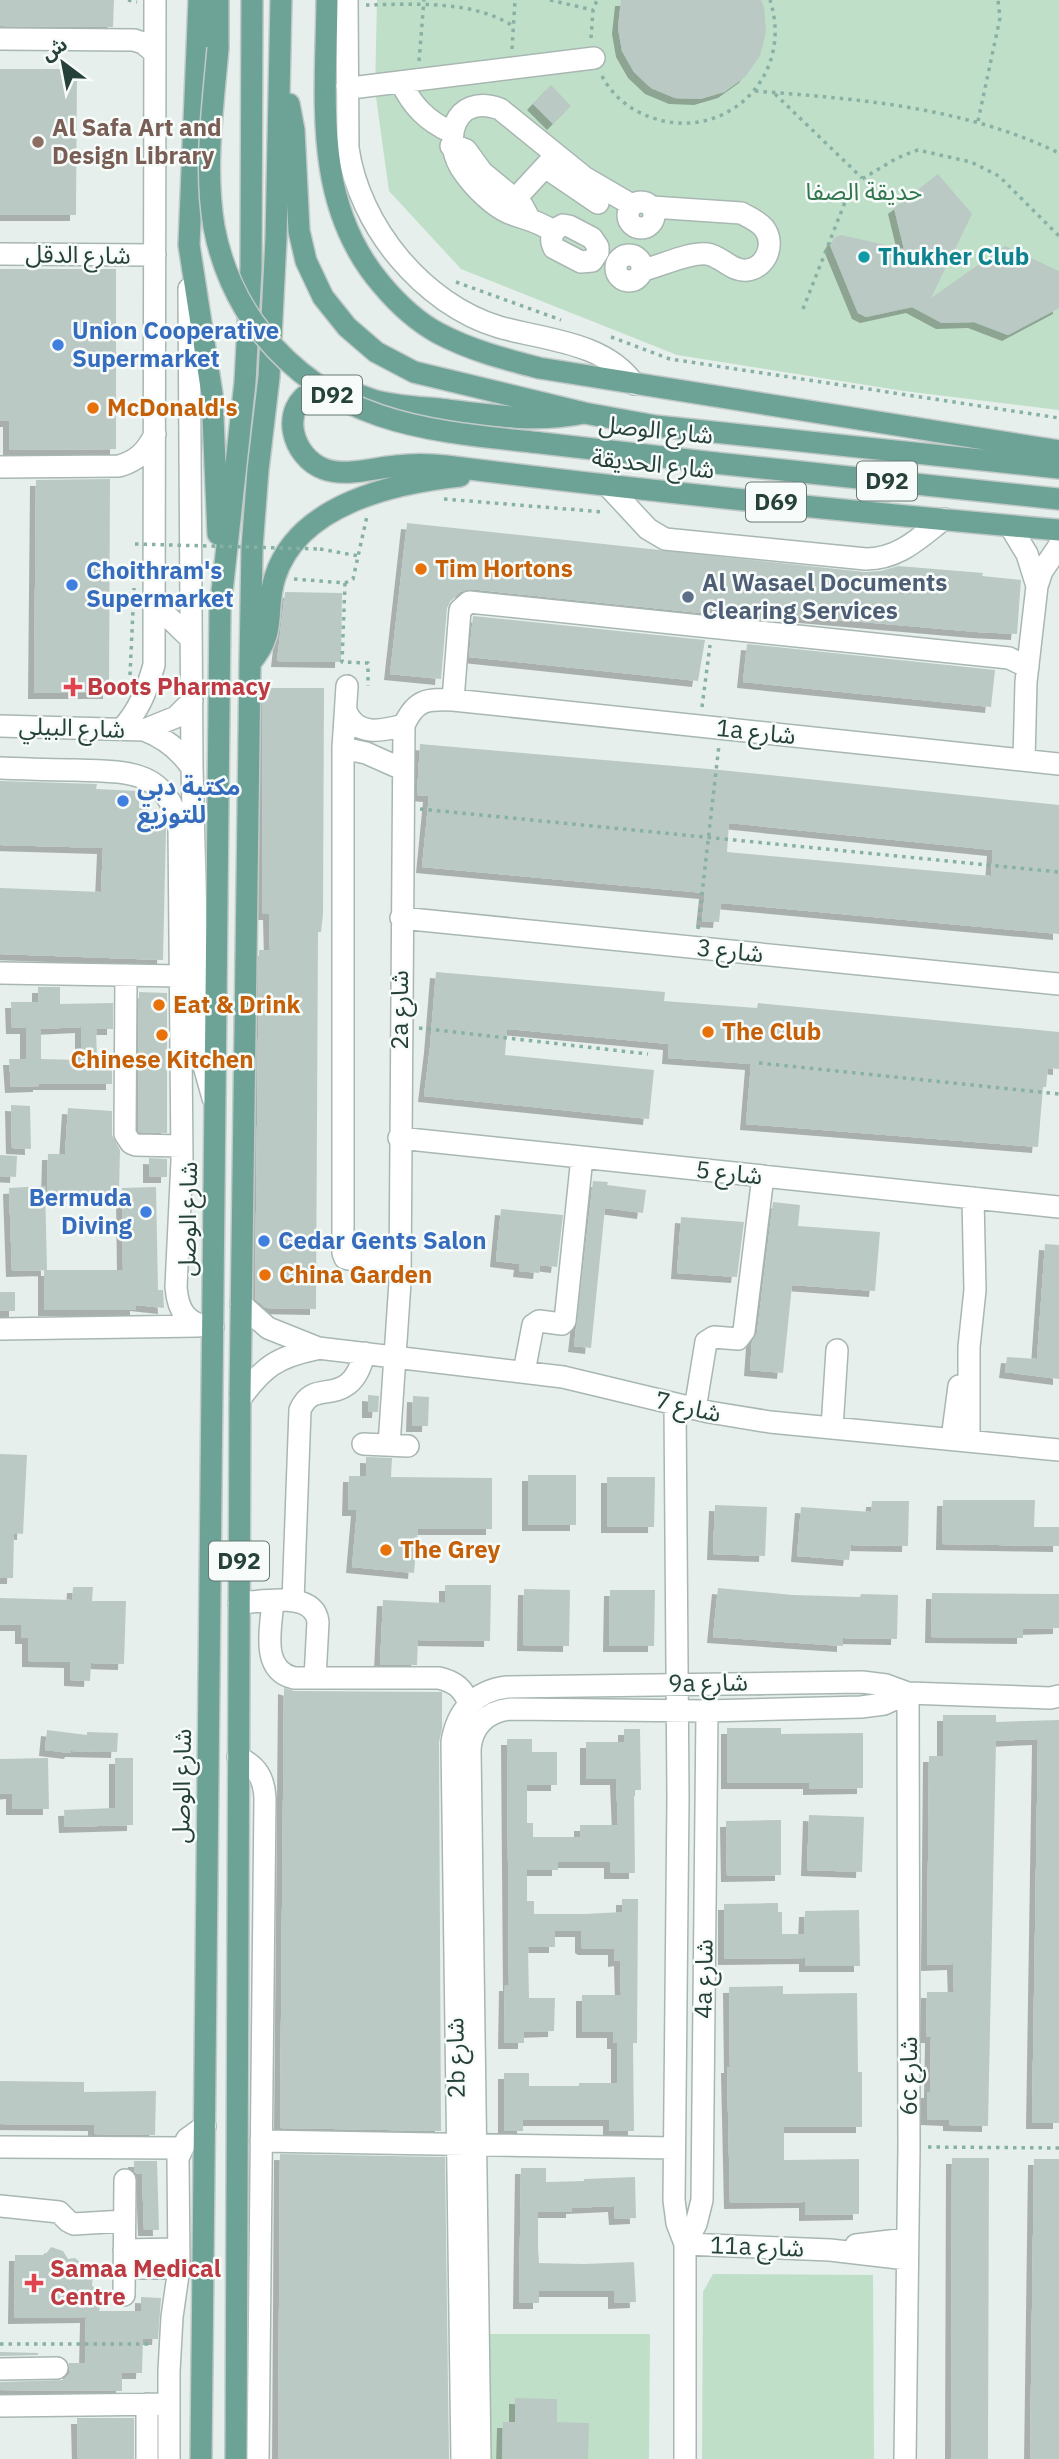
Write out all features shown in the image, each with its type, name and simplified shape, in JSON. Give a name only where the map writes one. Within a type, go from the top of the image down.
[{"type":"main road","points":[[200,0],[206,24],[218,48]]},
{"type":"main road","points":[[200,0],[189,245],[212,394],[220,610]]},
{"type":"main road","name":"شارع الوصل","points":[[218,0],[218,48],[209,148],[210,197],[214,229],[223,262],[236,293],[254,323],[299,372],[327,392],[357,408],[429,429],[715,463],[1059,499]]},
{"type":"main road","name":"شارع الوصل","points":[[201,2459],[205,2126],[206,1327],[215,1103],[220,610],[245,382],[251,268],[252,0]]},
{"type":"main road","name":"D92","points":[[236,2459],[240,1399],[250,664],[254,522],[269,376],[281,88],[281,0]]},
{"type":"main road","points":[[327,0],[326,128],[332,186],[351,239],[363,261],[413,317],[437,333],[467,346],[539,368],[1059,451]]},
{"type":"main road","points":[[281,88],[293,116],[299,231],[306,261],[323,297],[347,327],[376,352],[414,372],[584,414]]},
{"type":"main road","points":[[493,473],[424,464],[341,472],[325,469],[312,463],[295,442],[292,427],[294,413],[301,400],[313,391],[325,387],[340,388],[392,404],[521,419],[584,414]]},
{"type":"main road","name":"شارع الحديقة","points":[[584,414],[692,431],[1059,468]]},
{"type":"main road","points":[[250,664],[258,654],[268,631],[274,578],[281,563],[298,538],[318,520],[341,506],[387,487],[493,473]]},
{"type":"main road","name":"شارع الحديقة","points":[[493,473],[1059,530]]},
{"type":"street","points":[[133,730],[154,665],[155,0]]},
{"type":"street","points":[[356,2],[347,86],[351,171],[360,196],[389,245],[422,282],[457,308],[498,326],[583,349],[615,364],[634,384]]},
{"type":"street","points":[[0,39],[134,40],[154,52]]},
{"type":"street","points":[[347,86],[410,81],[594,58]]},
{"type":"street","points":[[410,81],[416,108],[466,150],[477,177],[510,205],[526,209],[528,218],[554,232]]},
{"type":"street","points":[[451,139],[460,116],[467,110],[483,105],[492,106],[507,114],[550,161],[601,197],[637,214],[741,213],[764,228],[769,247],[764,260],[746,270],[733,268],[706,254],[637,262],[637,214]]},
{"type":"street","points":[[510,205],[550,161]]},
{"type":"street","points":[[583,233],[601,197]]},
{"type":"street","points":[[563,225],[583,233],[592,238],[598,247],[596,257],[587,262],[581,262],[554,248],[551,237],[563,225]]},
{"type":"street","points":[[189,245],[192,768],[180,976],[182,1146],[176,1293],[182,1312],[206,1327]]},
{"type":"street","name":"شارع الدقل","points":[[0,254],[155,255]]},
{"type":"street","points":[[0,467],[119,466],[128,464],[144,452],[155,435]]},
{"type":"street","points":[[608,486],[653,533],[665,539],[866,559],[890,557],[900,552],[944,519]]},
{"type":"street","points":[[1010,526],[1027,554],[1037,586]]},
{"type":"street","points":[[1015,760],[1037,586],[1046,564],[1059,546]]},
{"type":"street","points":[[346,711],[351,722],[361,730],[379,730],[404,724],[409,714],[427,700],[453,700],[460,610],[469,602],[1010,659],[1027,675]]},
{"type":"street","points":[[155,604],[191,639]]},
{"type":"street","points":[[357,688],[346,711],[343,747],[343,1254],[349,1259],[400,1260]]},
{"type":"street","name":"1a شارع","points":[[453,700],[1059,764]]},
{"type":"street","name":"شارع البيلي","points":[[133,730],[176,717],[192,701]]},
{"type":"street","name":"2a شارع","points":[[363,1444],[398,1446],[395,1357],[400,1260],[404,724]]},
{"type":"street","name":"شارع البيلي","points":[[0,726],[133,730],[156,734],[176,749],[192,768]]},
{"type":"street","points":[[343,747],[366,753],[402,769]]},
{"type":"street","points":[[0,768],[127,772],[148,779],[165,794],[179,825],[187,878],[199,1040],[206,1077],[215,1103]]},
{"type":"street","name":"شارع 3","points":[[401,918],[1059,984]]},
{"type":"street","points":[[0,973],[180,976]]},
{"type":"street","points":[[126,975],[125,1134],[131,1143],[136,1145],[182,1146]]},
{"type":"street","name":"شارع 5","points":[[399,1138],[982,1199],[1058,1200]]},
{"type":"street","points":[[524,1372],[533,1325],[538,1321],[562,1324],[565,1321],[582,1157]]},
{"type":"street","name":"4a شارع","points":[[685,2459],[685,2244],[675,2211],[674,2148],[678,1797],[676,1683],[685,1407],[706,1342],[714,1337],[738,1339],[743,1335],[763,1176]]},
{"type":"street","points":[[960,1440],[975,1290],[982,1266],[982,1199]]},
{"type":"street","name":"شارع 7","points":[[241,1304],[268,1328],[318,1348],[563,1377],[685,1407],[770,1422],[1059,1450]]},
{"type":"street","points":[[0,1329],[206,1327]]},
{"type":"street","name":"شارع 7","points":[[240,1399],[254,1380],[271,1364],[294,1353],[318,1348]]},
{"type":"street","points":[[832,1428],[837,1350]]},
{"type":"street","points":[[365,1353],[358,1371],[347,1385],[339,1390],[313,1394],[300,1410],[283,1601],[270,1651],[274,1666],[286,1676],[439,1678],[459,1686],[468,1704]]},
{"type":"street","points":[[239,1603],[283,1601],[309,1605],[317,1615],[315,1678]]},
{"type":"street","name":"9a شارع","points":[[468,1704],[486,1692],[507,1687],[676,1683],[874,1682],[908,1693],[1056,1698]]},
{"type":"street","name":"9a شارع","points":[[510,1709],[873,1707],[908,1693]]},
{"type":"street","name":"6c شارع","points":[[905,2459],[909,2147],[908,1693]]},
{"type":"street","name":"2b شارع","points":[[468,1704],[457,1721],[452,1742],[480,2459]]},
{"type":"street","name":"2b شارع","points":[[463,2459],[470,1749],[474,1732],[485,1718],[492,1713],[510,1709]]},
{"type":"street","name":"4a شارع","points":[[685,2244],[696,2224],[702,2200],[707,1710]]},
{"type":"street","points":[[238,1757],[250,1763],[259,1773],[265,1798],[258,2459]]},
{"type":"street","points":[[678,1797],[706,1798]]},
{"type":"street","points":[[169,2459],[170,2344],[178,2258],[178,2158],[181,2148],[192,2134],[205,2126]]},
{"type":"street","points":[[261,2141],[674,2148]]},
{"type":"street","points":[[0,2147],[181,2148]]},
{"type":"street","points":[[124,2295],[125,2180]]},
{"type":"street","points":[[0,2206],[59,2212],[75,2224],[124,2221]]},
{"type":"street","name":"11a شارع","points":[[685,2244],[830,2250],[907,2249]]},
{"type":"street","points":[[124,2259],[178,2258]]},
{"type":"street","points":[[1,2369],[57,2364],[57,2405]]},
{"type":"street","points":[[147,2404],[147,2459]]},
{"type":"street","points":[[0,2406],[169,2404]]},
{"type":"path","points":[[511,68],[515,0]]},
{"type":"path","points":[[550,0],[593,10]]},
{"type":"path","points":[[606,84],[625,105],[651,119],[679,125],[707,121],[734,110],[755,91],[769,68],[776,42],[775,16],[770,0]]},
{"type":"path","points":[[978,121],[1000,18],[998,0]]},
{"type":"path","points":[[356,2],[424,2],[479,9],[513,26]]},
{"type":"path","points":[[410,81],[424,2]]},
{"type":"path","points":[[755,91],[850,98],[978,121],[1024,136],[1059,153]]},
{"type":"path","points":[[755,91],[777,94],[862,179]]},
{"type":"path","points":[[803,309],[849,192],[862,179],[897,158],[918,150],[971,162],[999,176],[1010,184],[1059,236]]},
{"type":"path","points":[[451,280],[567,322]]},
{"type":"path","points":[[606,336],[670,359],[1059,418]]},
{"type":"path","points":[[440,499],[634,514]]},
{"type":"path","points":[[274,578],[349,582],[355,576],[371,509]]},
{"type":"path","points":[[135,544],[320,549],[359,556]]},
{"type":"path","points":[[345,583],[342,662],[368,663],[357,688]]},
{"type":"path","points":[[699,726],[712,627]]},
{"type":"path","points":[[696,948],[721,728]]},
{"type":"path","points":[[402,807],[1059,872]]},
{"type":"path","points":[[400,1026],[648,1054]]},
{"type":"path","points":[[759,1063],[1059,1094]]},
{"type":"path","points":[[909,2147],[1059,2148]]},
{"type":"path","points":[[0,2344],[170,2344]]},
{"type":"green space","name":"حديقة الصفا","points":[[377,0],[1059,0],[1059,410],[904,391],[677,355],[461,269],[389,191],[375,90]]},
{"type":"green space","points":[[713,2274],[873,2275],[874,2459],[702,2459],[703,2292]]},
{"type":"green space","points":[[484,2334],[650,2334],[649,2459],[484,2459]]},
{"type":"building","points":[[0,0],[114,0],[113,27],[0,26]]},
{"type":"building","points":[[621,0],[761,0],[766,32],[760,56],[745,77],[724,92],[700,99],[675,98],[651,88],[634,72],[622,51],[618,28]]},
{"type":"building","name":"Al Safa Art and Design Library","points":[[0,69],[77,69],[76,215],[0,215]]},
{"type":"building","points":[[551,85],[571,106],[553,124],[533,104]]},
{"type":"building","name":"Thukher Club","points":[[938,174],[972,214],[931,298],[1005,246],[1059,271],[1059,308],[1008,335],[974,322],[942,323],[912,307],[866,317],[858,313],[830,245],[835,237],[841,235],[904,249],[894,208]]},
{"type":"building","name":"Union Cooperative Supermarket","points":[[0,269],[116,269],[116,449],[9,450],[9,421],[0,421]]},
{"type":"building","name":"Choithram's Supermarket","points":[[110,479],[109,693],[34,693],[36,480]]},
{"type":"building","points":[[407,523],[865,572],[898,566],[983,573],[982,576],[1021,580],[1017,634],[702,608],[701,613],[470,589],[460,592],[447,608],[441,679],[390,674]]},
{"type":"building","points":[[285,592],[342,593],[341,662],[277,661]]},
{"type":"building","points":[[473,616],[705,640],[698,681],[469,657]]},
{"type":"building","points":[[747,644],[995,670],[991,707],[743,682]]},
{"type":"building","points":[[263,688],[324,688],[323,914],[321,932],[318,932],[316,1309],[266,1308],[255,1299],[259,950],[270,950],[269,914],[262,914]]},
{"type":"building","points":[[420,744],[720,770],[1059,805],[1059,934],[721,903],[719,922],[702,921],[705,893],[422,867],[429,796],[417,795]],"holes":[[[729,823],[993,850],[991,876],[727,852]]]},
{"type":"building","points":[[0,781],[97,784],[96,789],[139,791],[139,808],[149,809],[148,822],[164,823],[166,827],[163,960],[0,954],[0,888],[101,892],[103,848],[0,845]]},
{"type":"building","points":[[436,972],[665,992],[664,1001],[757,1008],[758,1003],[1059,1032],[1059,1069],[1048,1068],[1046,1087],[1043,1087],[1038,1147],[746,1124],[751,1064],[668,1058],[669,1044],[507,1029],[505,1055],[654,1070],[649,1119],[424,1096]]},
{"type":"building","points":[[38,987],[60,987],[60,1004],[113,1003],[113,1029],[96,1029],[97,1059],[112,1059],[112,1084],[39,1084],[11,1087],[9,1059],[26,1059],[26,1028],[12,1028],[11,1002],[38,1002]],"holes":[[[81,1027],[81,1060],[41,1059],[41,1029]]]},
{"type":"building","points":[[139,992],[167,993],[167,1133],[138,1130]]},
{"type":"building","points":[[11,1105],[30,1106],[31,1149],[12,1148]]},
{"type":"building","points":[[68,1108],[112,1111],[112,1135],[120,1150],[119,1192],[47,1191],[48,1154],[65,1154]]},
{"type":"building","points":[[0,1155],[17,1156],[16,1177],[0,1176]]},
{"type":"building","points":[[149,1158],[167,1159],[167,1177],[149,1177]]},
{"type":"building","points":[[593,1181],[646,1190],[643,1213],[605,1208],[591,1348],[574,1346]]},
{"type":"building","points":[[45,1186],[47,1270],[12,1271],[9,1188]]},
{"type":"building","points":[[156,1187],[158,1290],[163,1290],[164,1308],[136,1305],[136,1310],[44,1310],[44,1270],[123,1270],[122,1188]]},
{"type":"building","points":[[773,1202],[800,1205],[798,1226],[880,1232],[875,1291],[792,1285],[783,1373],[750,1370]]},
{"type":"building","points":[[501,1209],[563,1215],[557,1267],[540,1265],[539,1273],[519,1271],[520,1264],[496,1261]]},
{"type":"building","points":[[681,1217],[744,1222],[737,1277],[677,1273]]},
{"type":"building","points":[[1045,1244],[1059,1245],[1059,1379],[1005,1372],[1007,1357],[1037,1359]]},
{"type":"building","points":[[0,1292],[15,1292],[15,1311],[0,1311]]},
{"type":"building","points":[[368,1395],[379,1396],[378,1412],[368,1412]]},
{"type":"building","points":[[413,1396],[429,1397],[428,1426],[412,1426]]},
{"type":"building","points":[[0,1454],[27,1455],[23,1534],[14,1533],[13,1578],[0,1578]]},
{"type":"building","points":[[366,1457],[392,1458],[391,1477],[492,1478],[492,1529],[418,1529],[414,1573],[352,1567],[357,1510],[348,1510],[349,1476],[366,1476]]},
{"type":"building","points":[[528,1475],[576,1475],[576,1525],[528,1525]]},
{"type":"building","points":[[607,1477],[655,1477],[654,1527],[607,1527]]},
{"type":"building","points":[[943,1500],[1035,1500],[1034,1527],[1059,1527],[1059,1546],[942,1544]]},
{"type":"building","points":[[872,1501],[909,1501],[908,1546],[851,1545],[849,1560],[797,1556],[801,1507],[871,1512]]},
{"type":"building","points":[[715,1505],[767,1507],[765,1556],[713,1554]]},
{"type":"building","points":[[445,1585],[491,1585],[490,1641],[418,1640],[417,1665],[380,1665],[383,1600],[445,1603]]},
{"type":"building","points":[[73,1587],[93,1587],[92,1601],[126,1601],[124,1664],[91,1663],[90,1681],[70,1680],[70,1662],[28,1661],[28,1638],[21,1638],[21,1625],[0,1625],[0,1598],[72,1600]]},
{"type":"building","points":[[718,1588],[793,1595],[898,1595],[897,1639],[843,1638],[843,1646],[713,1637]]},
{"type":"building","points":[[524,1589],[570,1590],[569,1646],[523,1645]]},
{"type":"building","points":[[610,1590],[655,1590],[654,1646],[609,1646]]},
{"type":"building","points":[[932,1593],[1059,1594],[1059,1628],[1023,1629],[1023,1638],[931,1637]]},
{"type":"building","points":[[284,1688],[294,1691],[442,1692],[442,1729],[439,1742],[441,2131],[280,2128]]},
{"type":"building","points":[[943,1715],[996,1715],[996,1722],[1059,1720],[1059,2123],[1032,2123],[1038,1739],[996,1741],[988,2126],[949,2125],[949,2120],[927,2119],[931,2037],[926,2037],[927,1992],[954,1992],[953,1964],[927,1965],[929,1756],[943,1756]]},
{"type":"building","points":[[727,1728],[781,1728],[781,1734],[863,1733],[863,1788],[809,1789],[809,1783],[727,1783]]},
{"type":"building","points":[[624,1729],[640,1729],[641,1790],[634,1790],[635,1873],[610,1873],[610,1862],[558,1862],[558,1870],[527,1870],[527,1901],[534,1901],[534,1914],[584,1914],[622,1912],[622,1899],[638,1899],[637,2043],[633,2043],[634,2131],[609,2131],[609,2120],[523,2120],[523,2131],[504,2131],[504,2073],[529,2073],[529,2086],[617,2083],[617,2043],[613,2043],[613,2032],[582,2032],[582,1995],[621,1995],[620,1960],[614,1961],[614,1949],[584,1949],[581,1947],[581,1931],[555,1931],[555,1947],[528,1947],[529,1998],[555,1998],[554,2031],[524,2032],[524,2043],[504,2043],[505,1985],[509,1985],[507,1739],[532,1739],[532,1752],[557,1752],[557,1785],[527,1785],[527,1823],[533,1823],[533,1837],[580,1837],[580,1825],[618,1825],[616,1779],[586,1779],[586,1742],[624,1742]]},
{"type":"building","points":[[47,1730],[87,1735],[87,1732],[118,1733],[117,1752],[70,1753],[45,1750]]},
{"type":"building","points":[[48,1758],[49,1809],[12,1809],[12,1793],[0,1794],[0,1759]]},
{"type":"building","points":[[115,1758],[133,1758],[133,1825],[65,1827],[64,1810],[115,1808]]},
{"type":"building","points":[[809,1815],[864,1817],[862,1872],[807,1870]]},
{"type":"building","points":[[781,1820],[781,1875],[727,1876],[726,1821]]},
{"type":"building","points":[[778,1903],[778,1912],[782,1912],[782,1934],[804,1934],[805,1911],[859,1910],[860,1966],[805,1966],[805,1958],[724,1959],[724,1904]]},
{"type":"building","points":[[783,1986],[783,1994],[857,1993],[862,2127],[784,2127],[784,2160],[859,2159],[859,2214],[805,2215],[805,2202],[730,2203],[727,2067],[730,2067],[729,1987]]},
{"type":"building","points":[[0,2081],[84,2082],[84,2092],[156,2091],[155,2135],[94,2134],[94,2125],[0,2124]]},
{"type":"building","points":[[280,2154],[445,2157],[449,2459],[278,2459]]},
{"type":"building","points":[[952,2158],[989,2158],[988,2459],[951,2459]]},
{"type":"building","points":[[1034,2159],[1059,2159],[1059,2459],[1030,2459]]},
{"type":"building","points":[[134,2161],[157,2161],[159,2230],[144,2230],[142,2174],[134,2171]]},
{"type":"building","points":[[521,2168],[546,2168],[546,2182],[635,2177],[636,2218],[615,2219],[614,2206],[572,2208],[572,2212],[538,2212],[538,2247],[539,2263],[634,2262],[636,2302],[614,2303],[614,2291],[539,2291],[539,2303],[519,2303]]},
{"type":"building","points":[[51,2247],[63,2251],[68,2259],[75,2258],[93,2273],[92,2285],[102,2299],[99,2311],[141,2311],[141,2297],[161,2298],[158,2339],[143,2339],[142,2373],[122,2373],[122,2391],[0,2390],[0,2382],[63,2380],[69,2374],[69,2363],[85,2363],[86,2317],[14,2318],[15,2255],[45,2255]]},
{"type":"building","points":[[0,2352],[38,2353],[38,2355],[0,2356]]},
{"type":"building","points":[[515,2398],[557,2399],[557,2422],[589,2423],[588,2459],[502,2459],[503,2422],[515,2422]]},
{"type":"building","points":[[77,2418],[134,2418],[134,2459],[78,2459]]},
{"type":"place","name":"Al Safa Art and Design Library","points":[[38,142]]},
{"type":"place","name":"Thukher Club","points":[[864,257]]},
{"type":"place","name":"Union Cooperative Supermarket","points":[[58,345]]},
{"type":"place","name":"McDonald's","points":[[93,408]]},
{"type":"place","name":"Tim Hortons","points":[[421,569]]},
{"type":"place","name":"Choithram's Supermarket","points":[[72,585]]},
{"type":"place","name":"Al Wasael Documents Clearing Services","points":[[688,597]]},
{"type":"place","name":"Boots Pharmacy","points":[[73,687]]},
{"type":"place","name":"مكتبة دبي للتوزيع","points":[[123,801]]},
{"type":"place","name":"Eat & Drink","points":[[159,1005]]},
{"type":"place","name":"The Club","points":[[708,1032]]},
{"type":"place","name":"Chinese Kitchen","points":[[162,1035]]},
{"type":"place","name":"Bermuda Diving","points":[[146,1212]]},
{"type":"place","name":"Cedar Gents Salon","points":[[264,1241]]},
{"type":"place","name":"China Garden","points":[[265,1275]]},
{"type":"place","name":"The Grey","points":[[386,1550]]},
{"type":"place","name":"Samaa Medical Centre","points":[[34,2283]]}]
